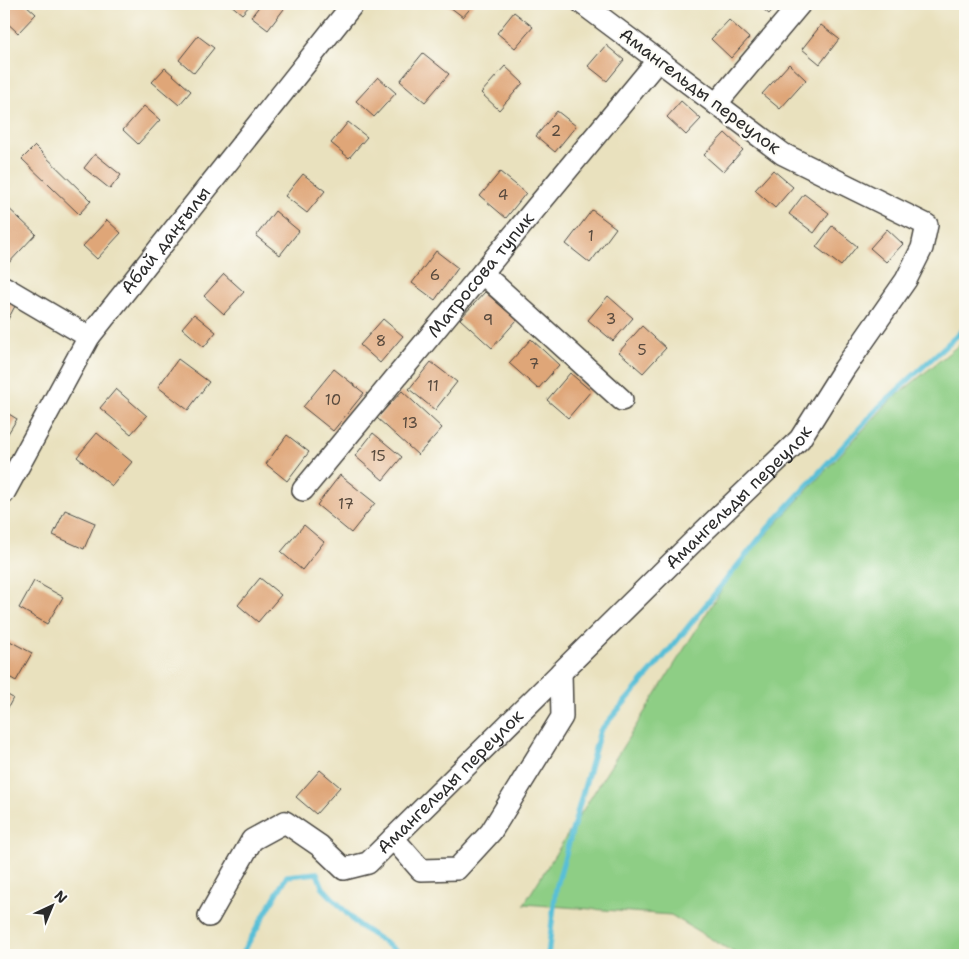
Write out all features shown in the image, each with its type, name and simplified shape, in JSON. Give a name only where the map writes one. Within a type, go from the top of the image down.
[{"type":"street","name":"Абай даңғылы","points":[[4,493],[90,337],[353,4]]},
{"type":"street","name":"Амангельды переулок","points":[[209,916],[252,840],[285,822],[320,846],[344,869],[368,863],[800,439],[844,369],[906,280],[922,248],[927,225],[783,154],[583,4]]},
{"type":"street","points":[[716,104],[800,4]]},
{"type":"street","name":"Матросова тупик","points":[[303,490],[658,60]]},
{"type":"street","points":[[482,273],[622,400]]},
{"type":"street","points":[[4,287],[90,337]]},
{"type":"street","points":[[394,838],[421,870],[457,869],[491,832],[562,717],[561,672]]},
{"type":"green space","points":[[965,340],[965,955],[738,955],[671,915],[524,904],[735,568],[890,401]]},
{"type":"building","points":[[4,4],[25,4],[36,14],[18,33],[4,20]]},
{"type":"building","points":[[230,4],[251,4],[242,14]]},
{"type":"building","points":[[261,4],[287,5],[268,30],[251,17]]},
{"type":"building","points":[[446,4],[474,4],[463,17]]},
{"type":"building","points":[[757,4],[778,4],[769,14]]},
{"type":"building","points":[[514,12],[533,27],[515,48],[497,33]]},
{"type":"building","points":[[729,20],[749,38],[731,58],[711,39]]},
{"type":"building","points":[[821,25],[839,39],[820,64],[802,49]]},
{"type":"building","points":[[198,36],[214,48],[194,73],[179,60]]},
{"type":"building","points":[[606,45],[624,60],[607,81],[588,66]]},
{"type":"building","points":[[423,53],[449,74],[425,102],[400,81]]},
{"type":"building","points":[[789,64],[806,80],[780,109],[762,94]]},
{"type":"building","points":[[505,66],[523,83],[499,110],[481,93]]},
{"type":"building","points":[[165,68],[191,91],[179,105],[152,82]]},
{"type":"building","points":[[378,77],[396,93],[374,117],[356,101]]},
{"type":"building","points":[[681,101],[701,119],[686,135],[667,117]]},
{"type":"building","points":[[144,106],[160,120],[138,144],[123,130]]},
{"type":"building","points":[[557,111],[576,126],[555,152],[536,136]]},
{"type":"building","points":[[348,122],[367,137],[349,158],[331,143]]},
{"type":"building","points":[[725,133],[743,150],[723,172],[704,155]]},
{"type":"building","points":[[35,146],[91,201],[79,214],[22,159]]},
{"type":"building","points":[[95,154],[121,175],[110,189],[84,168]]},
{"type":"building","points":[[773,170],[793,187],[775,208],[755,190]]},
{"type":"building","points":[[500,172],[526,193],[506,218],[480,196]]},
{"type":"building","points":[[303,174],[325,191],[307,213],[285,196]]},
{"type":"building","points":[[804,194],[829,213],[814,233],[789,214]]},
{"type":"building","points":[[4,204],[36,234],[5,267],[4,266]]},
{"type":"building","points":[[592,210],[616,228],[590,263],[566,244]]},
{"type":"building","points":[[275,211],[299,231],[280,255],[256,236]]},
{"type":"building","points":[[107,220],[121,233],[97,259],[83,246]]},
{"type":"building","points":[[832,226],[857,246],[841,266],[816,247]]},
{"type":"building","points":[[887,229],[903,244],[886,262],[870,248]]},
{"type":"building","points":[[436,251],[458,268],[435,300],[412,283]]},
{"type":"building","points":[[224,274],[244,292],[224,314],[204,296]]},
{"type":"building","points":[[485,292],[517,320],[492,348],[460,319]]},
{"type":"building","points":[[608,296],[633,318],[613,341],[588,320]]},
{"type":"building","points":[[4,300],[15,306],[4,327]]},
{"type":"building","points":[[194,314],[216,332],[204,347],[182,328]]},
{"type":"building","points":[[383,319],[403,336],[380,363],[360,345]]},
{"type":"building","points":[[642,326],[666,348],[643,373],[619,352]]},
{"type":"building","points":[[531,339],[559,365],[538,389],[509,363]]},
{"type":"building","points":[[178,359],[209,382],[188,410],[158,387]]},
{"type":"building","points":[[431,362],[457,382],[435,410],[409,389]]},
{"type":"building","points":[[334,369],[364,393],[333,431],[303,407]]},
{"type":"building","points":[[570,373],[591,391],[568,418],[547,400]]},
{"type":"building","points":[[116,389],[147,416],[131,434],[100,408]]},
{"type":"building","points":[[402,391],[442,428],[418,455],[377,418]]},
{"type":"building","points":[[4,411],[17,419],[4,440]]},
{"type":"building","points":[[97,433],[132,462],[112,486],[77,457]]},
{"type":"building","points":[[373,433],[402,457],[383,480],[355,456]]},
{"type":"building","points":[[287,435],[309,452],[287,481],[266,464]]},
{"type":"building","points":[[340,475],[375,503],[351,533],[317,505]]},
{"type":"building","points":[[65,510],[95,523],[84,549],[53,535]]},
{"type":"building","points":[[304,525],[324,542],[302,570],[281,552]]},
{"type":"building","points":[[260,578],[281,595],[258,622],[238,605]]},
{"type":"building","points":[[34,581],[63,597],[47,624],[19,608]]},
{"type":"building","points":[[6,639],[32,653],[16,681],[4,674],[4,642]]},
{"type":"building","points":[[4,693],[13,698],[4,715]]},
{"type":"building","points":[[320,770],[340,787],[316,814],[296,797]]},
{"type":"waterway","points":[[548,955],[556,889],[600,731],[671,648],[768,528],[879,407],[962,331],[965,326]]},
{"type":"waterway","points":[[244,955],[243,952],[287,876],[317,873],[323,888],[358,925],[403,955]]}]
